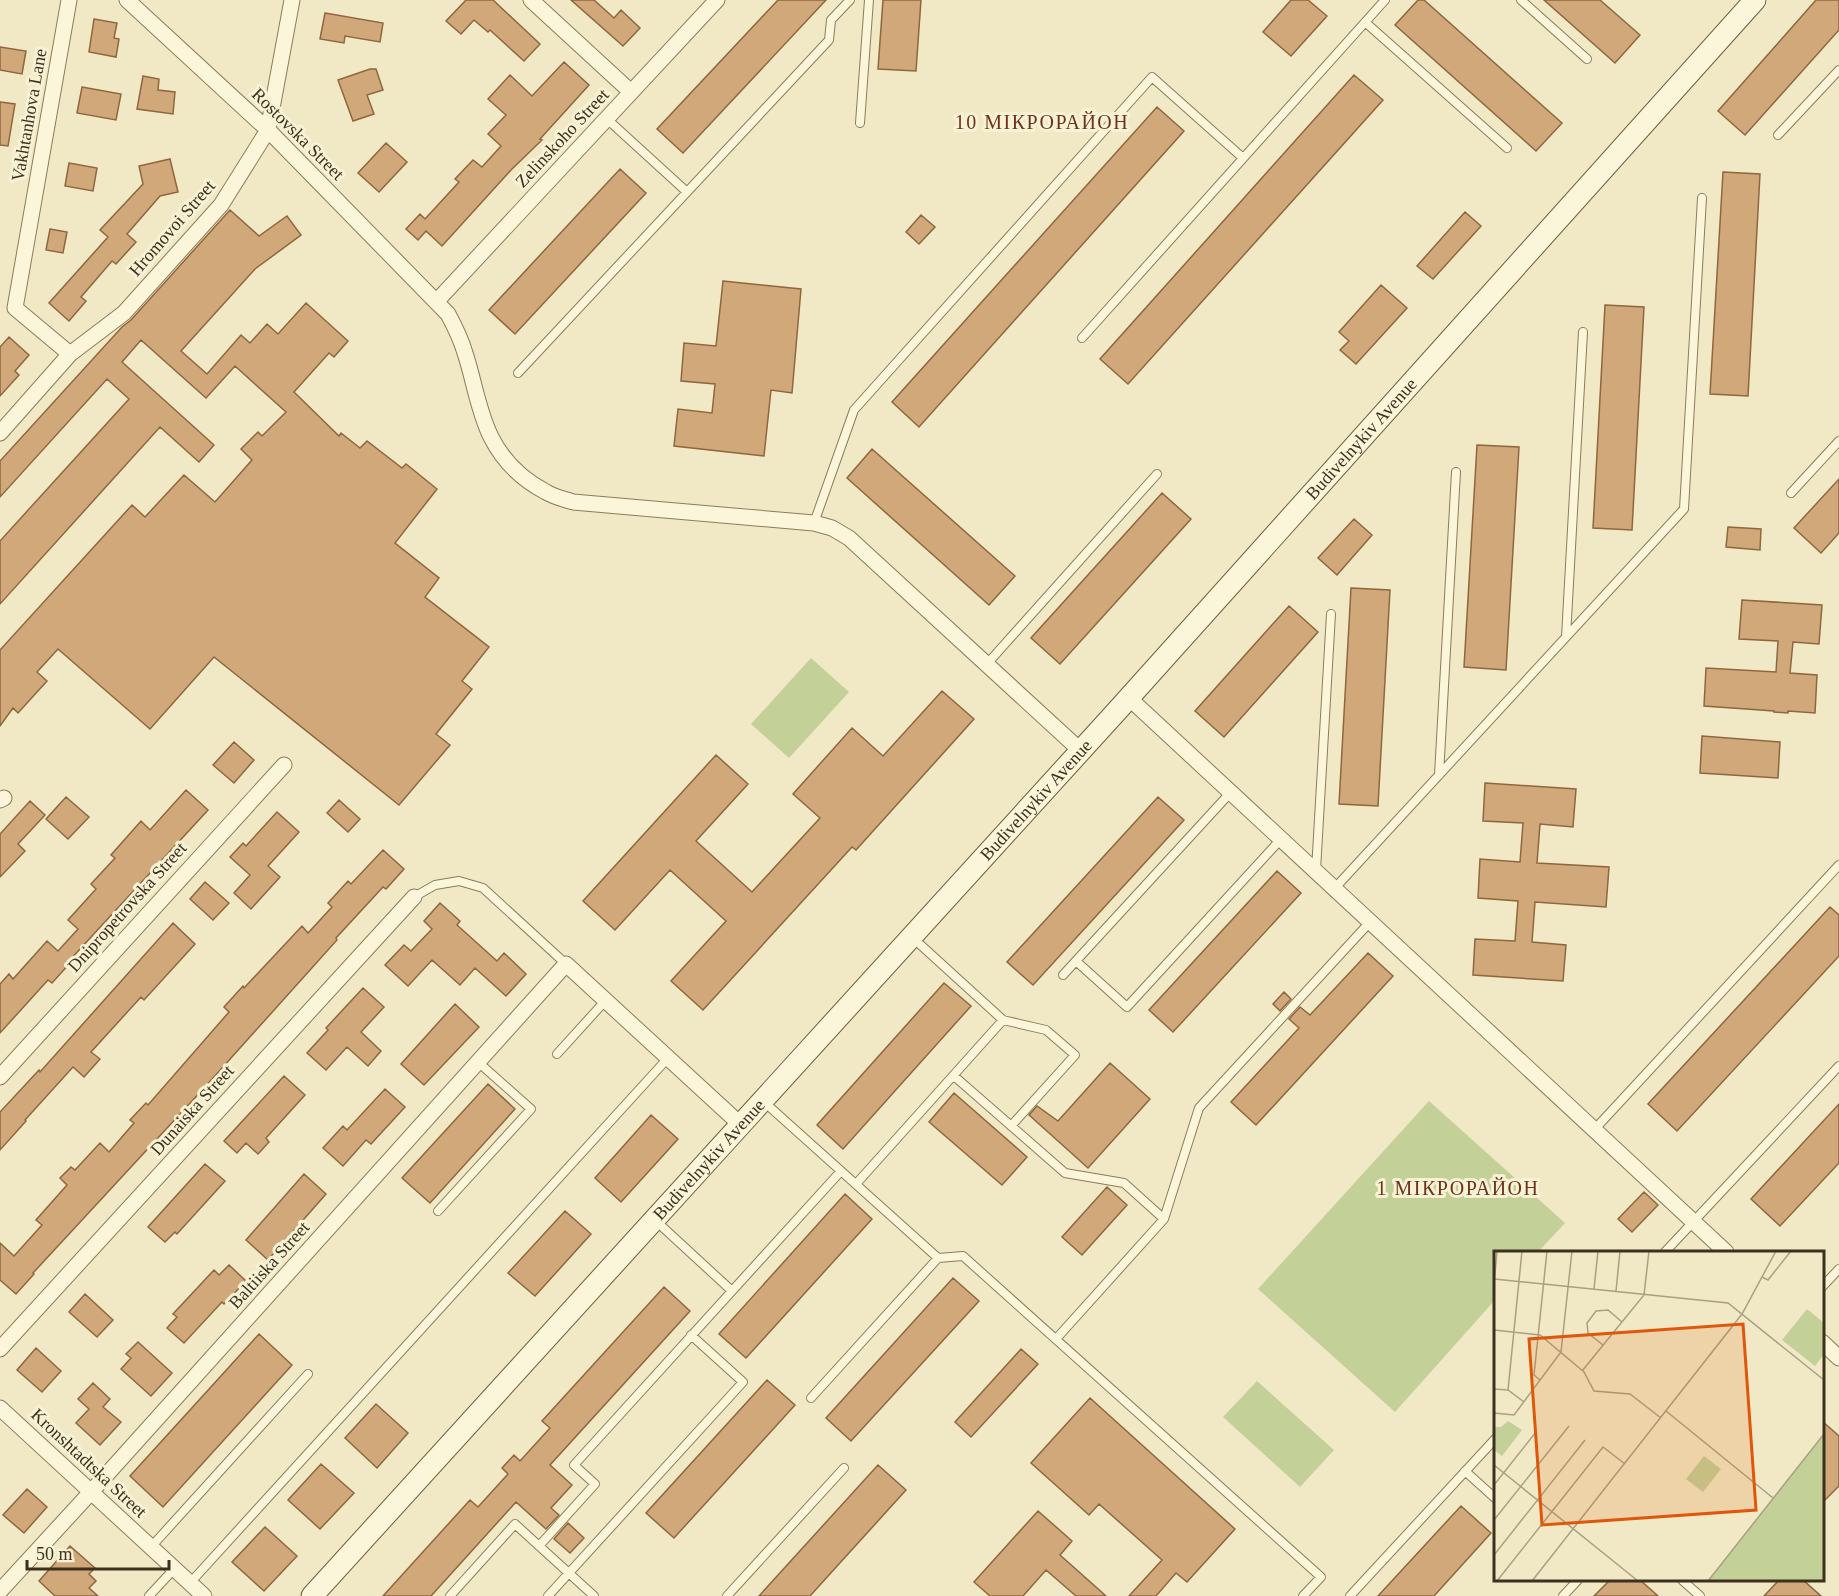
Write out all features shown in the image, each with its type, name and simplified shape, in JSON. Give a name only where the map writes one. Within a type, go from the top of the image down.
[{"type":"main road","name":"Budivelnykiv Avenue","points":[[312,1596],[1129,698],[1755,0]]},
{"type":"street","name":"Vakhtanhova Lane","points":[[69,0],[15,308],[70,354]]},
{"type":"street","name":"Rostovska Street","points":[[127,0],[268,130],[448,314],[466,354],[491,437],[505,460],[525,479],[547,493],[573,502],[814,523],[832,528],[849,538],[1081,751]]},
{"type":"street","name":"Hromovoi Street","points":[[0,433],[70,354],[124,313],[221,205],[268,130],[292,0]]},
{"type":"street","points":[[531,0],[631,92]]},
{"type":"street","name":"Zelinskoho Street","points":[[436,302],[717,0]]},
{"type":"street","points":[[1129,698],[1725,1251]]},
{"type":"street","name":"Dnipropetrovska Street","points":[[0,1077],[284,765]]},
{"type":"street","name":"Dunaiska Street","points":[[0,1349],[414,897]]},
{"type":"street","points":[[566,964],[741,1125]]},
{"type":"street","name":"Baltiiska Street","points":[[0,1591],[566,964]]},
{"type":"street","points":[[1824,1344],[1839,1358]]},
{"type":"street","name":"Kronshtadtska Street","points":[[0,1408],[204,1596]]},
{"type":"lane","points":[[518,373],[829,40],[831,20],[850,0]]},
{"type":"lane","points":[[860,123],[869,0]]},
{"type":"lane","points":[[1082,338],[1384,0]]},
{"type":"lane","points":[[1521,0],[1587,59]]},
{"type":"lane","points":[[1365,22],[1507,148]]},
{"type":"lane","points":[[1778,135],[1839,70]]},
{"type":"lane","points":[[814,523],[854,410],[1152,77],[1243,158]]},
{"type":"lane","points":[[607,118],[687,192]]},
{"type":"lane","points":[[1334,889],[1684,509],[1702,198]]},
{"type":"lane","points":[[1566,637],[1583,332]]},
{"type":"lane","points":[[1791,493],[1839,441]]},
{"type":"lane","points":[[1439,775],[1456,472]]},
{"type":"lane","points":[[987,664],[1157,474]]},
{"type":"lane","points":[[1316,872],[1330,614]]},
{"type":"lane","points":[[1063,975],[1231,792]]},
{"type":"lane","points":[[1076,961],[1127,1007],[1281,839]]},
{"type":"lane","points":[[1594,1130],[1839,865]]},
{"type":"lane","points":[[414,897],[435,885],[459,881],[483,888],[566,964]]},
{"type":"lane","points":[[1056,1339],[1164,1219],[1199,1108],[1370,922]]},
{"type":"lane","points":[[911,937],[1003,1020],[1046,1030],[1075,1055],[1011,1126]]},
{"type":"lane","points":[[557,1054],[606,1000]]},
{"type":"lane","points":[[856,1185],[1003,1020]]},
{"type":"lane","points":[[190,1584],[668,1058]]},
{"type":"lane","points":[[438,1211],[531,1109],[478,1062]]},
{"type":"lane","points":[[1666,1251],[1839,1066]]},
{"type":"lane","points":[[954,1076],[1065,1173],[1124,1183],[1164,1219]]},
{"type":"lane","points":[[763,1100],[938,1258]]},
{"type":"lane","points":[[539,1546],[595,1484],[574,1465],[841,1171]]},
{"type":"lane","points":[[655,1219],[732,1290]]},
{"type":"lane","points":[[811,1398],[938,1258],[963,1256],[1321,1577],[1303,1596]]},
{"type":"lane","points":[[1824,1285],[1839,1269]]},
{"type":"lane","points":[[548,1596],[743,1382],[691,1335]]},
{"type":"lane","points":[[151,1547],[308,1374]]},
{"type":"lane","points":[[1350,1596],[1494,1440]]},
{"type":"lane","points":[[727,1596],[844,1468]]},
{"type":"lane","points":[[1465,1471],[1494,1496]]},
{"type":"lane","points":[[450,1596],[515,1524],[594,1596]]},
{"type":"lane","points":[[149,1596],[174,1569]]},
{"type":"lane","points":[[1563,1596],[1577,1581]]},
{"type":"lane","points":[[1683,1581],[1700,1596]]},
{"type":"green space","points":[[811,658],[849,692],[789,758],[751,724]]},
{"type":"green space","points":[[1429,1101],[1565,1223],[1539,1251],[1494,1251],[1494,1301],[1395,1412],[1258,1289]]},
{"type":"green space","points":[[1257,1381],[1334,1450],[1300,1487],[1223,1417]]},
{"type":"building","points":[[466,0],[493,0],[540,44],[524,61],[490,30],[488,32],[474,20],[461,34],[446,21]]},
{"type":"building","points":[[571,0],[594,0],[614,18],[621,10],[640,28],[623,46]]},
{"type":"building","points":[[778,0],[826,0],[683,153],[657,129]]},
{"type":"building","points":[[883,0],[921,0],[916,71],[878,69]]},
{"type":"building","points":[[1291,0],[1308,0],[1327,16],[1291,56],[1263,32]]},
{"type":"building","points":[[1418,0],[1424,0],[1562,123],[1536,151],[1395,25]]},
{"type":"building","points":[[1544,0],[1600,0],[1640,35],[1615,63]]},
{"type":"building","points":[[1816,0],[1839,0],[1839,30],[1745,135],[1718,111]]},
{"type":"building","points":[[325,13],[383,23],[380,42],[345,36],[344,43],[320,39]]},
{"type":"building","points":[[94,19],[117,23],[114,38],[119,39],[116,57],[89,52]]},
{"type":"building","points":[[0,47],[26,51],[22,74],[0,70]]},
{"type":"building","points":[[564,62],[589,85],[540,139],[542,140],[512,169],[442,246],[426,231],[418,240],[406,229],[420,214],[425,219],[459,182],[455,179],[473,160],[482,167],[501,146],[488,134],[506,115],[488,99],[510,75],[532,96]]},
{"type":"building","points":[[376,69],[383,90],[367,95],[374,114],[353,121],[338,80]]},
{"type":"building","points":[[1354,75],[1383,100],[1128,384],[1100,359]]},
{"type":"building","points":[[143,76],[159,79],[158,90],[175,92],[173,114],[137,109]]},
{"type":"building","points":[[82,87],[121,94],[116,120],[77,113]]},
{"type":"building","points":[[0,102],[15,104],[8,146],[0,145]]},
{"type":"building","points":[[1157,107],[1184,131],[919,427],[892,402]]},
{"type":"building","points":[[386,143],[407,162],[379,192],[358,173]]},
{"type":"building","points":[[170,159],[178,192],[160,196],[127,234],[136,242],[116,264],[112,261],[81,297],[86,301],[69,321],[49,303],[108,237],[100,230],[143,184],[139,166]]},
{"type":"building","points":[[69,163],[97,168],[93,191],[65,186]]},
{"type":"building","points":[[620,169],[646,193],[515,334],[489,310]]},
{"type":"building","points":[[1723,172],[1760,174],[1748,396],[1710,394]]},
{"type":"building","points":[[230,210],[259,236],[287,216],[301,235],[255,269],[181,351],[207,374],[241,335],[250,343],[267,324],[278,334],[306,303],[348,341],[334,357],[329,353],[294,392],[339,436],[341,433],[360,448],[367,441],[402,468],[406,464],[437,489],[395,543],[439,578],[425,597],[489,647],[462,681],[472,689],[436,734],[450,745],[399,805],[214,657],[150,729],[58,649],[37,672],[47,681],[18,713],[13,708],[0,726],[0,650],[132,505],[145,517],[184,475],[215,502],[252,460],[241,449],[258,432],[262,436],[286,412],[235,366],[206,398],[141,340],[122,362],[214,445],[199,462],[160,427],[0,604],[0,541],[129,399],[107,379],[0,497],[0,461]]},
{"type":"building","points":[[1465,212],[1481,226],[1433,279],[1417,266]]},
{"type":"building","points":[[921,215],[935,227],[919,244],[906,232]]},
{"type":"building","points":[[50,229],[67,232],[63,253],[46,250]]},
{"type":"building","points":[[723,281],[801,289],[792,393],[771,390],[764,456],[674,446],[678,409],[712,413],[715,384],[681,381],[684,343],[716,346]]},
{"type":"building","points":[[1381,285],[1407,308],[1356,364],[1340,350],[1349,341],[1339,332]]},
{"type":"building","points":[[1605,305],[1644,307],[1632,530],[1593,528]]},
{"type":"building","points":[[9,337],[29,355],[15,371],[19,375],[0,396],[0,347]]},
{"type":"building","points":[[1477,445],[1519,447],[1506,670],[1464,667]]},
{"type":"building","points":[[872,449],[1015,576],[989,605],[847,478]]},
{"type":"building","points":[[1839,479],[1839,533],[1821,553],[1794,528]]},
{"type":"building","points":[[1162,493],[1191,519],[1060,664],[1031,638]]},
{"type":"building","points":[[1354,519],[1372,535],[1337,575],[1318,558]]},
{"type":"building","points":[[1728,527],[1761,529],[1760,550],[1726,547]]},
{"type":"building","points":[[1351,588],[1390,590],[1378,806],[1339,804]]},
{"type":"building","points":[[1742,600],[1822,605],[1819,644],[1793,642],[1790,673],[1817,675],[1815,713],[1704,706],[1706,668],[1776,672],[1778,641],[1739,639]]},
{"type":"building","points":[[1289,606],[1318,632],[1224,737],[1195,711]]},
{"type":"building","points":[[942,691],[974,719],[856,850],[852,847],[703,1010],[671,981],[726,921],[670,870],[615,930],[583,901],[716,755],[748,784],[696,841],[752,892],[820,818],[793,794],[852,728],[883,756]]},
{"type":"building","points":[[1702,736],[1780,742],[1778,778],[1700,773]]},
{"type":"building","points":[[234,742],[254,760],[234,783],[213,765]]},
{"type":"building","points":[[1485,783],[1576,789],[1573,827],[1540,824],[1537,863],[1609,867],[1606,907],[1535,902],[1532,942],[1566,945],[1563,981],[1473,975],[1475,939],[1515,941],[1518,901],[1478,898],[1480,859],[1520,862],[1523,823],[1483,821]]},
{"type":"building","points":[[186,790],[208,810],[69,961],[71,962],[52,983],[48,980],[0,1033],[0,984],[9,974],[13,979],[47,941],[58,951],[78,929],[68,920],[96,889],[91,884],[115,858],[111,855],[141,821],[150,830]]},
{"type":"building","points":[[66,797],[89,817],[68,839],[46,819]]},
{"type":"building","points":[[1158,797],[1184,820],[1033,985],[1007,962]]},
{"type":"building","points":[[339,800],[360,819],[348,832],[327,813]]},
{"type":"building","points":[[30,801],[45,815],[18,844],[25,851],[0,877],[0,834]]},
{"type":"building","points":[[277,812],[299,832],[268,866],[280,877],[251,909],[234,893],[250,875],[230,857],[243,843],[246,846]]},
{"type":"building","points":[[383,850],[404,869],[386,889],[383,887],[336,938],[337,940],[205,1087],[16,1294],[0,1280],[0,1243],[14,1256],[42,1225],[36,1220],[67,1185],[60,1178],[71,1167],[75,1170],[100,1143],[109,1152],[134,1123],[130,1120],[146,1103],[148,1105],[229,1012],[224,1007],[243,986],[244,988],[302,926],[308,933],[332,907],[328,903],[348,881],[351,884]]},
{"type":"building","points":[[1277,871],[1301,893],[1173,1032],[1149,1010]]},
{"type":"building","points":[[205,882],[229,903],[213,920],[190,899]]},
{"type":"building","points":[[440,903],[460,921],[457,925],[497,961],[504,953],[526,974],[506,996],[475,968],[460,985],[432,960],[408,986],[385,965],[404,945],[411,951],[432,929],[424,921]]},
{"type":"building","points":[[1830,907],[1839,915],[1839,956],[1677,1131],[1648,1104]]},
{"type":"building","points":[[173,923],[195,944],[144,1000],[141,997],[91,1052],[100,1059],[84,1077],[73,1067],[0,1150],[0,1112],[39,1070],[40,1072]]},
{"type":"building","points":[[1368,953],[1393,976],[1256,1125],[1231,1102],[1299,1028],[1289,1019],[1300,1007],[1310,1015]]},
{"type":"building","points":[[944,983],[971,1006],[843,1149],[817,1125]]},
{"type":"building","points":[[363,988],[384,1007],[361,1032],[381,1051],[368,1066],[347,1047],[326,1070],[307,1053],[328,1030],[326,1028]]},
{"type":"building","points":[[1284,992],[1291,999],[1280,1011],[1273,1004]]},
{"type":"building","points":[[455,1004],[479,1027],[424,1085],[401,1064]]},
{"type":"building","points":[[1110,1063],[1150,1099],[1088,1168],[1029,1115],[1037,1106],[1058,1121]]},
{"type":"building","points":[[284,1076],[305,1095],[266,1138],[269,1142],[258,1154],[246,1143],[237,1153],[224,1141]]},
{"type":"building","points":[[488,1084],[515,1109],[430,1203],[402,1178]]},
{"type":"building","points":[[385,1089],[405,1107],[371,1144],[366,1140],[343,1166],[323,1148],[343,1126],[347,1130]]},
{"type":"building","points":[[954,1093],[1027,1157],[1002,1185],[929,1122]]},
{"type":"building","points":[[1839,1104],[1839,1163],[1780,1226],[1751,1199]]},
{"type":"building","points":[[651,1115],[678,1139],[621,1202],[595,1178]]},
{"type":"building","points":[[205,1164],[225,1181],[177,1234],[175,1232],[165,1242],[148,1227]]},
{"type":"building","points":[[304,1174],[326,1194],[268,1260],[246,1240]]},
{"type":"building","points":[[1107,1187],[1127,1205],[1082,1255],[1062,1237]]},
{"type":"building","points":[[1644,1192],[1658,1205],[1632,1232],[1618,1219]]},
{"type":"building","points":[[845,1194],[872,1219],[746,1358],[719,1334]]},
{"type":"building","points":[[565,1211],[591,1234],[535,1296],[508,1273]]},
{"type":"building","points":[[229,1265],[246,1281],[224,1304],[222,1302],[184,1343],[167,1328],[177,1317],[173,1314],[214,1270],[219,1275]]},
{"type":"building","points":[[953,1278],[979,1301],[851,1441],[826,1418]]},
{"type":"building","points":[[664,1287],[690,1311],[550,1465],[572,1485],[551,1508],[559,1515],[546,1529],[516,1502],[431,1596],[383,1596],[470,1500],[478,1507],[508,1474],[502,1468],[514,1455],[520,1461],[550,1428],[542,1421]]},
{"type":"building","points":[[85,1294],[113,1320],[97,1337],[69,1312]]},
{"type":"building","points":[[259,1334],[292,1365],[163,1507],[130,1476]]},
{"type":"building","points":[[138,1342],[172,1373],[151,1396],[121,1369],[131,1358],[126,1354]]},
{"type":"building","points":[[36,1348],[61,1371],[42,1392],[17,1370]]},
{"type":"building","points":[[1021,1349],[1038,1364],[971,1437],[955,1422]]},
{"type":"building","points":[[767,1380],[795,1405],[674,1538],[646,1513]]},
{"type":"building","points":[[93,1383],[110,1399],[103,1407],[121,1422],[100,1445],[76,1423],[89,1409],[78,1399]]},
{"type":"building","points":[[1090,1398],[1235,1529],[1187,1582],[1176,1573],[1156,1596],[1129,1596],[1162,1560],[1099,1504],[1089,1515],[1031,1463]]},
{"type":"building","points":[[376,1404],[408,1433],[377,1468],[345,1438]]},
{"type":"building","points":[[1824,1423],[1839,1436],[1839,1486],[1824,1501]]},
{"type":"building","points":[[321,1464],[354,1493],[320,1529],[288,1500]]},
{"type":"building","points":[[878,1465],[906,1490],[810,1596],[759,1596]]},
{"type":"building","points":[[27,1489],[47,1507],[24,1533],[3,1515]]},
{"type":"building","points":[[1461,1506],[1491,1533],[1434,1596],[1378,1596]]},
{"type":"building","points":[[1038,1511],[1072,1541],[1060,1555],[1106,1596],[1076,1596],[1046,1570],[1023,1596],[990,1596],[974,1582]]},
{"type":"building","points":[[568,1523],[584,1538],[570,1553],[554,1539]]},
{"type":"building","points":[[265,1527],[297,1556],[264,1591],[232,1562]]},
{"type":"building","points":[[70,1546],[95,1568],[89,1574],[96,1581],[89,1588],[98,1596],[55,1596],[39,1581]]},
{"type":"building","points":[[1609,1581],[1641,1581],[1658,1596],[1594,1596]]},
{"type":"building","points":[[1778,1581],[1804,1581],[1821,1596],[1764,1596]]},
{"type":"district","name":"10 МІКРОРАЙОН","points":[[1042,122]]},
{"type":"district","name":"1 МІКРОРАЙОН","points":[[1458,1188]]}]
